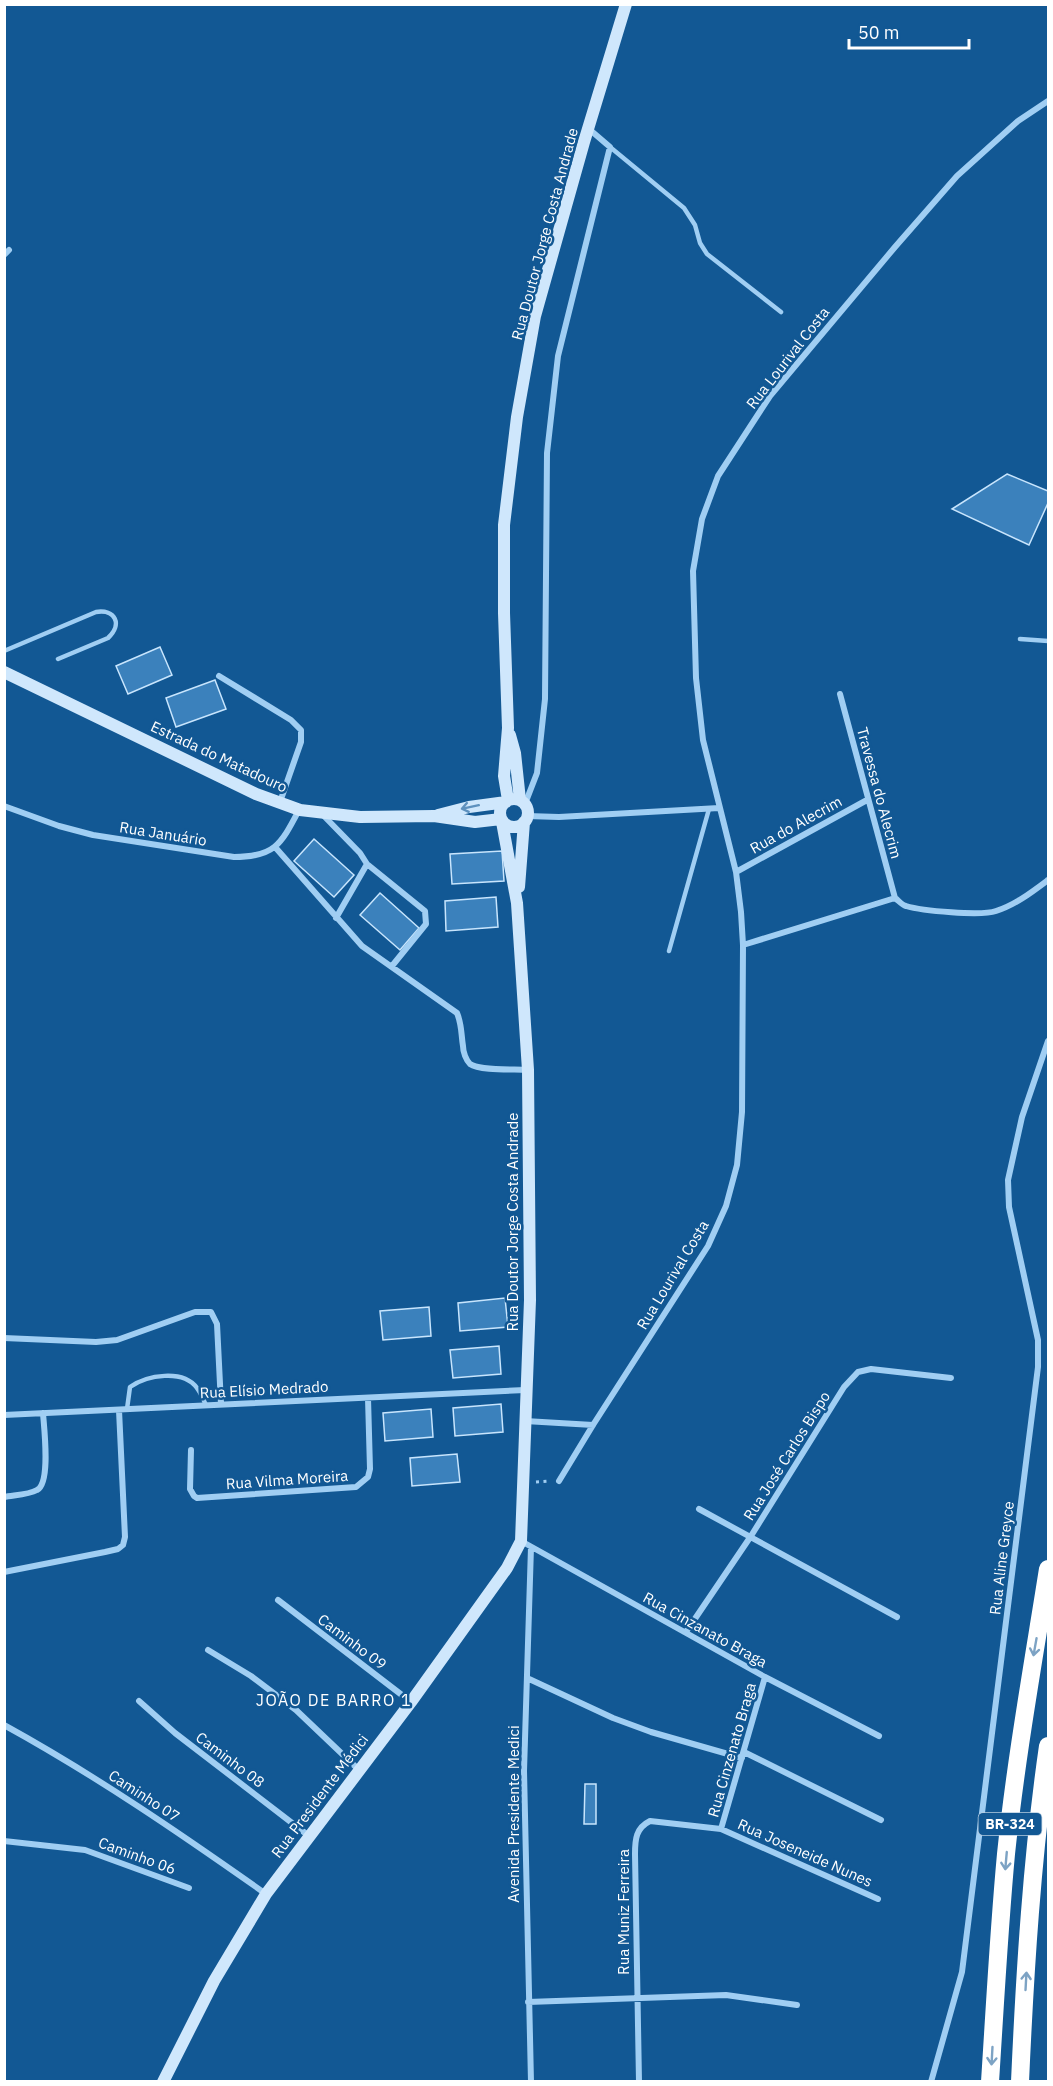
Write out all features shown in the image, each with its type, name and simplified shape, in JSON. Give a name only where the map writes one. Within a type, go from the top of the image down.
[{"type":"highway","name":"BR-324","points":[[990,2082],[997,1958],[1008,1843],[1027,1694],[1048,1569]]},
{"type":"highway","name":"BR-324","points":[[1020,2082],[1029,1937],[1048,1746]]},
{"type":"main road","name":"Rua Doutor Jorge Costa Andrade","points":[[526,1544],[522,1482],[530,1300],[528,1070],[518,903],[518,807],[515,753],[508,728],[504,525],[517,417],[535,316],[626,4]]},
{"type":"main road","name":"Estrada do Matadouro","points":[[4,672],[256,794],[300,810],[322,814],[388,818],[434,816],[475,822],[502,820],[513,827],[518,807],[469,807],[434,816]]},
{"type":"main road","points":[[502,820],[500,810],[518,807]]},
{"type":"main road","name":"Rua Doutor Jorge Costa Andrade","points":[[502,820],[518,903]]},
{"type":"main road","name":"Rua Presidente Médici","points":[[164,2082],[214,1981],[266,1894],[411,1702],[526,1544]]},
{"type":"street","name":"Rua Lourival Costa","points":[[559,1481],[708,1246],[726,1206],[737,1165],[742,1112],[743,945],[736,872],[703,740],[696,678],[693,571],[702,519],[718,476],[770,396],[957,176],[1018,121],[1048,101]]},
{"type":"street","points":[[588,129],[610,147],[558,356],[547,453],[544,699],[537,773],[518,807],[559,817],[719,808]]},
{"type":"street","points":[[219,676],[291,720],[301,730],[301,742],[280,802]]},
{"type":"street","name":"Travessa do Alecrim","points":[[840,694],[895,898]]},
{"type":"street","name":"Rua do Alecrim","points":[[736,872],[867,800]]},
{"type":"street","name":"Rua Januário","points":[[4,806],[59,826],[127,842],[234,857],[254,857],[275,847]]},
{"type":"street","points":[[300,810],[283,839],[275,847],[336,918],[362,946],[457,1013],[462,1028],[465,1057],[471,1065],[528,1070]]},
{"type":"street","points":[[322,814],[360,853],[367,864],[425,910],[426,924],[392,966]]},
{"type":"street","points":[[336,918],[367,864]]},
{"type":"street","points":[[743,945],[895,898],[903,906],[915,908],[978,914],[994,912],[1015,903],[1048,880]]},
{"type":"street","name":"Rua Aline Greyce","points":[[931,2082],[962,1972],[1038,1367],[1038,1340],[1009,1207],[1008,1180],[1022,1117],[1048,1041]]},
{"type":"street","points":[[4,1338],[96,1342],[117,1340],[202,1311],[211,1312],[217,1324],[221,1404]]},
{"type":"street","name":"Rua José Carlos Bispo","points":[[686,1632],[751,1536],[844,1387],[858,1372],[871,1369],[951,1378]]},
{"type":"street","name":"Rua Elísio Medrado","points":[[4,1415],[525,1390]]},
{"type":"street","name":"Rua Vilma Moreira","points":[[191,1450],[190,1489],[197,1498],[347,1489],[363,1483],[370,1469],[368,1398]]},
{"type":"street","points":[[4,1572],[105,1552],[118,1549],[123,1545],[125,1537],[119,1410]]},
{"type":"street","points":[[4,1497],[36,1491],[44,1482],[43,1413]]},
{"type":"street","points":[[525,1421],[593,1425]]},
{"type":"street","points":[[699,1509],[897,1617]]},
{"type":"street","name":"Rua Cinzanato Braga","points":[[526,1544],[765,1677],[879,1736]]},
{"type":"street","name":"Avenida Presidente Medici","points":[[526,1544],[528,1678],[524,1771],[531,2082]]},
{"type":"street","name":"Caminho 09","points":[[278,1600],[411,1702]]},
{"type":"street","points":[[208,1650],[251,1676],[287,1703],[359,1770]]},
{"type":"street","name":"Rua Cinzenato Braga","points":[[722,1829],[765,1677]]},
{"type":"street","points":[[528,1678],[613,1718],[651,1732],[743,1755],[881,1820]]},
{"type":"street","name":"Caminho 08","points":[[139,1701],[175,1733],[309,1836]]},
{"type":"street","name":"Caminho 07","points":[[4,1725],[70,1761],[148,1815],[196,1844],[266,1894]]},
{"type":"street","name":"Rua Muniz Ferreira","points":[[639,2082],[635,1839],[643,1825],[650,1821],[722,1829]]},
{"type":"street","name":"Rua Joseneide Nunes","points":[[722,1829],[878,1899]]},
{"type":"street","name":"Caminho 06","points":[[4,1841],[85,1850],[189,1888]]},
{"type":"street","points":[[528,2002],[726,1995],[797,2005]]},
{"type":"lane","points":[[610,147],[684,208],[695,225],[700,243],[707,254],[782,312]]},
{"type":"lane","points":[[4,651],[96,612],[110,613],[115,619],[117,626],[108,638],[58,659]]},
{"type":"lane","points":[[1020,639],[1048,641]]},
{"type":"lane","points":[[669,951],[709,808]]},
{"type":"lane","points":[[128,1409],[130,1387],[140,1380],[154,1377],[177,1376],[187,1379],[197,1387],[206,1405]]},
{"type":"path","points":[[522,1482],[559,1481]]},
{"type":"building","points":[[1007,474],[1048,491],[1048,503],[1029,545],[952,509]]},
{"type":"building","points":[[160,647],[172,675],[128,694],[116,666]]},
{"type":"building","points":[[215,680],[226,709],[176,727],[166,698]]},
{"type":"building","points":[[314,839],[354,875],[334,897],[294,861]]},
{"type":"building","points":[[502,851],[504,881],[452,884],[450,854]]},
{"type":"building","points":[[380,893],[419,928],[400,950],[360,915]]},
{"type":"building","points":[[496,897],[498,927],[446,931],[445,901]]},
{"type":"building","points":[[505,1298],[508,1327],[460,1331],[458,1303]]},
{"type":"building","points":[[429,1307],[431,1336],[383,1340],[380,1311]]},
{"type":"building","points":[[499,1346],[501,1374],[453,1378],[450,1350]]},
{"type":"building","points":[[501,1404],[503,1432],[455,1436],[453,1408]]},
{"type":"building","points":[[431,1409],[433,1437],[385,1441],[383,1413]]},
{"type":"building","points":[[457,1454],[460,1482],[412,1486],[410,1458]]},
{"type":"building","points":[[585,1784],[596,1784],[596,1824],[584,1824]]},
{"type":"district","name":"JOÃO DE BARRO 1","points":[[334,1700]]}]
